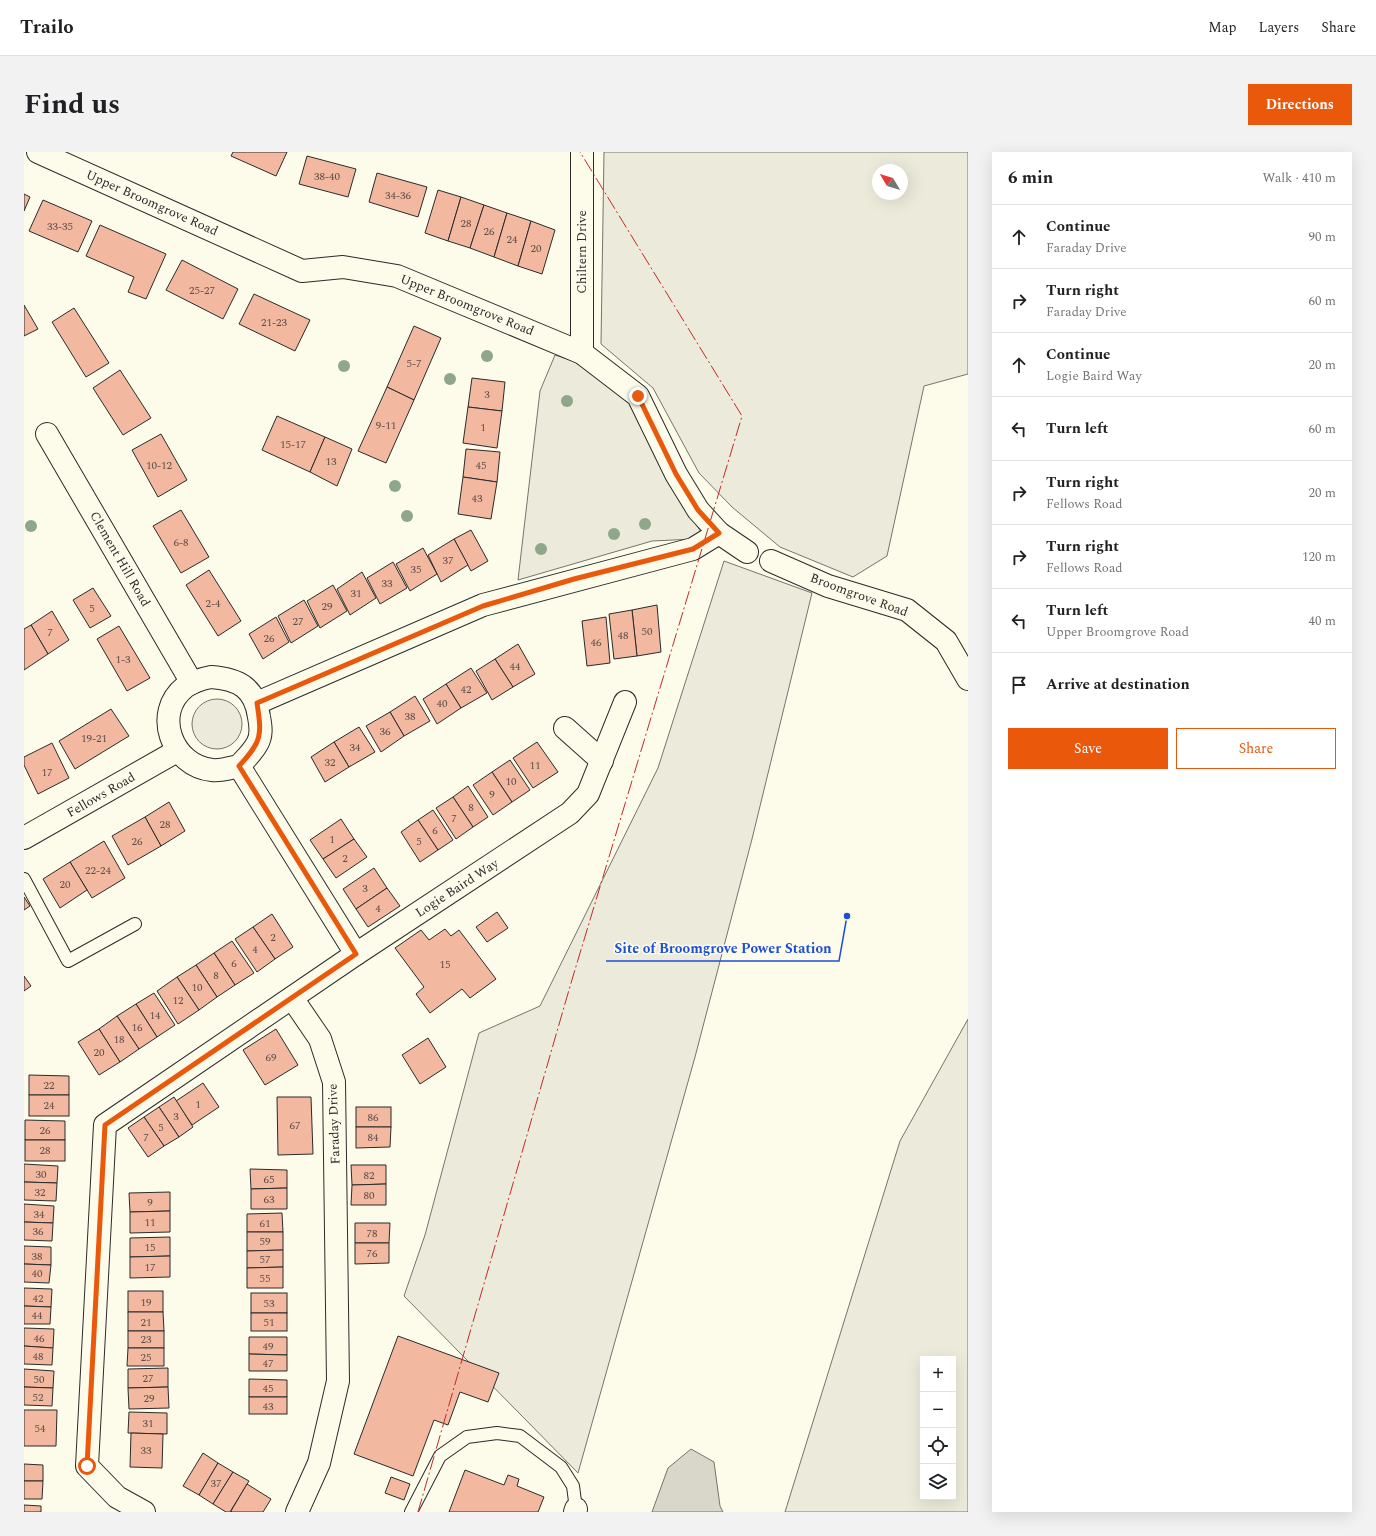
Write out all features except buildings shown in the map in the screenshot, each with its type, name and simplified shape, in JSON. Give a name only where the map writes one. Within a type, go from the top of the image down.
[{"type":"street","name":"Upper Broomgrove Road","points":[[38,152],[302,271],[343,267],[397,276],[582,352],[638,396],[676,474],[698,510],[719,533],[747,552]]},
{"type":"street","name":"Chiltern Drive","points":[[582,152],[582,352]]},
{"type":"street","name":"Clement Hill Road","points":[[47,434],[192,683]]},
{"type":"street","points":[[257,703],[483,606],[574,579],[693,549],[719,533]]},
{"type":"street","name":"Broomgrove Road","points":[[771,561],[828,586],[908,610],[946,641],[968,679]]},
{"type":"street","points":[[211,677],[225,678],[238,683],[249,692],[257,703],[261,731],[257,744],[239,766],[213,770],[199,767],[187,761],[177,751],[168,724],[170,711],[176,698],[192,683],[211,677]]},
{"type":"street","name":"Logie Baird Way","points":[[292,998],[570,813],[588,794],[625,702]]},
{"type":"street","points":[[565,728],[602,761]]},
{"type":"street","name":"Fellows Road","points":[[24,838],[177,751]]},
{"type":"street","points":[[239,766],[356,954]]},
{"type":"street","points":[[144,1512],[117,1497],[87,1466],[105,1125],[292,998]]},
{"type":"street","name":"Faraday Drive","points":[[292,998],[320,1039],[334,1082],[338,1380],[319,1464],[297,1512]]},
{"type":"lane","points":[[24,879],[68,961],[135,924]]},
{"type":"lane","points":[[411,1512],[440,1456],[468,1437],[497,1433],[520,1436],[561,1467],[573,1486],[575,1510]]},
{"type":"shaded area","points":[[604,152],[968,152],[968,374],[924,386],[887,556],[853,577],[780,547],[732,507],[699,473],[653,388],[601,344]]},
{"type":"shaded area","points":[[555,355],[579,363],[632,405],[669,484],[701,532],[694,539],[652,541],[518,580],[540,391]]},
{"type":"shaded area","points":[[724,561],[812,593],[752,839],[695,1057],[578,1473],[404,1296],[425,1235],[479,1033],[540,1006],[658,768]]},
{"type":"shaded area","points":[[212,699],[222,699],[235,706],[242,719],[242,729],[235,742],[222,749],[212,749],[203,745],[196,738],[192,729],[192,719],[196,710],[203,703]]},
{"type":"shaded area","points":[[968,1019],[968,1512],[785,1512],[900,1141]]},
{"type":"shaded area","points":[[691,1449],[714,1462],[720,1506],[723,1512],[652,1512],[668,1468]]},
{"type":"power","points":[[418,1512],[571,983],[742,416],[580,152]]},
{"type":"place","name":"Site of Broomgrove Power Station","points":[[847,916]]},
{"type":"route","points":[[87,1466],[105,1125],[356,954],[239,766],[250,755],[257,744],[261,731],[257,703],[483,606],[574,579],[693,549],[719,533],[698,510],[676,474],[638,396]]}]
